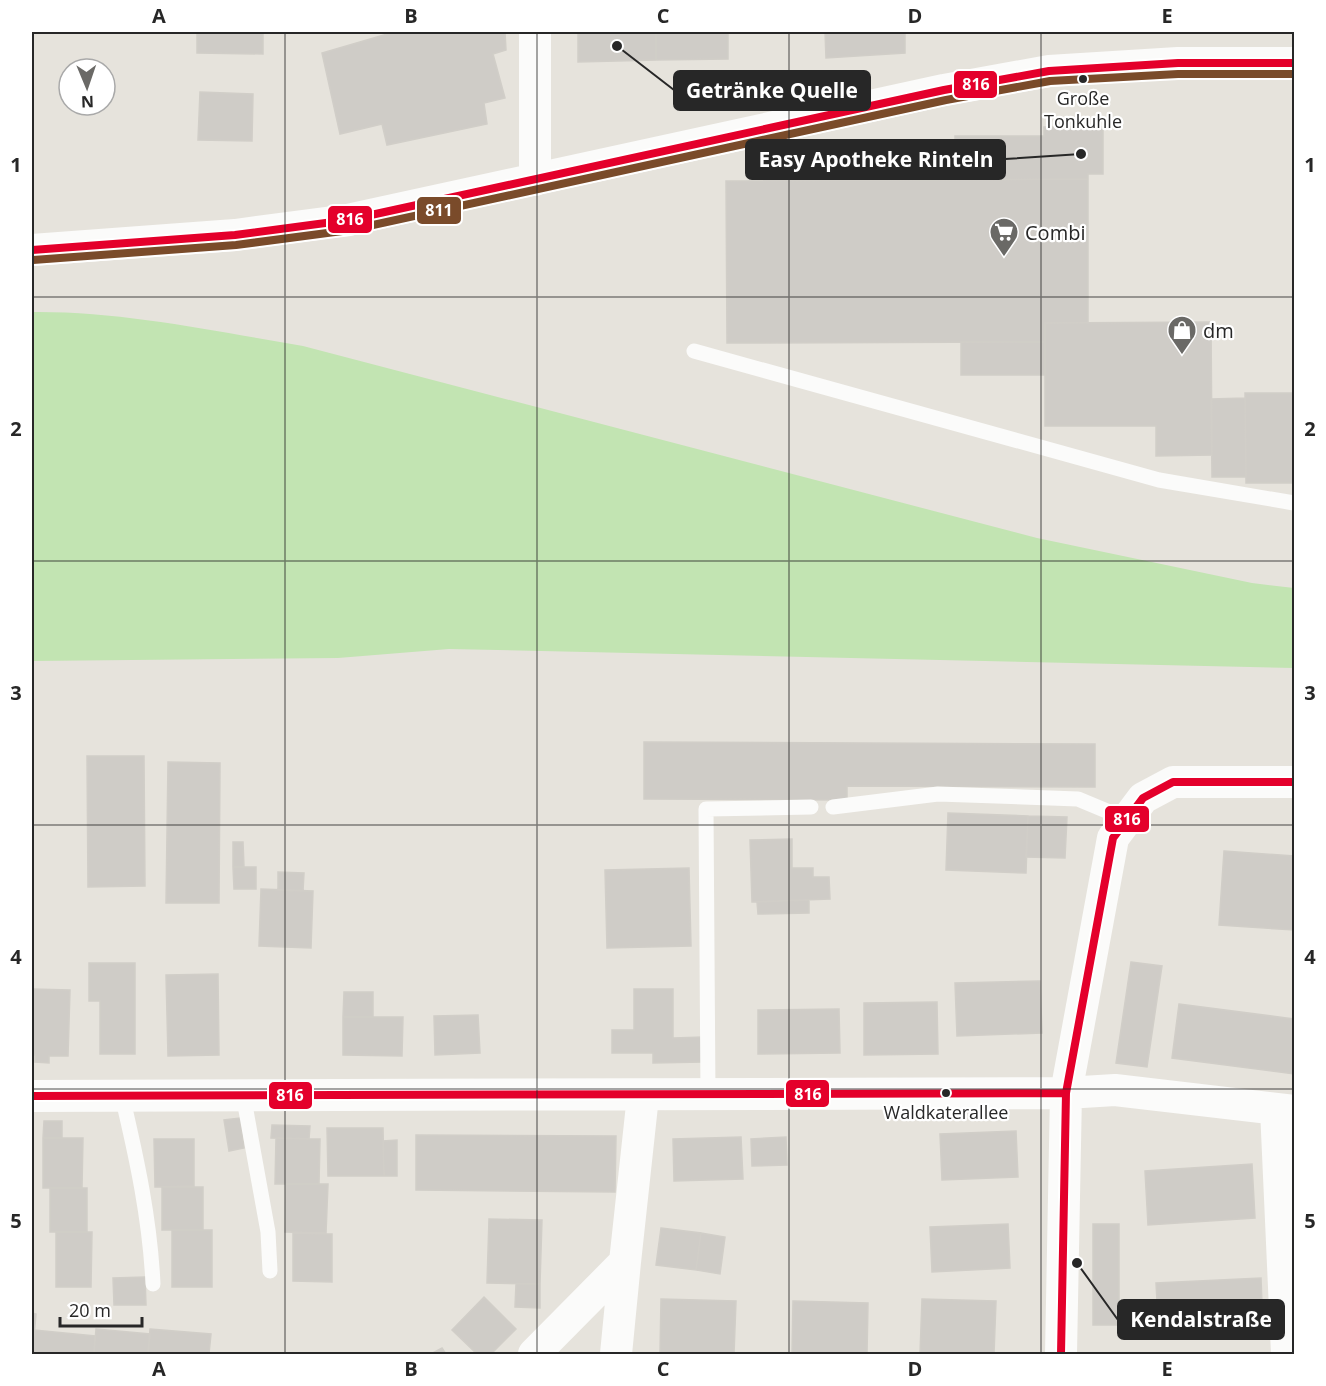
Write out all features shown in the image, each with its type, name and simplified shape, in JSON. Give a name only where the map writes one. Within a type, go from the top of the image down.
[{"type":"street","points":[[535,32],[535,180]]},
{"type":"street","points":[[32,250],[234,235],[337,221],[535,180],[932,92],[1048,71],[1178,63],[1294,63]]},
{"type":"street","points":[[1060,1354],[1066,1093],[1113,838],[1143,798],[1173,782],[1294,782]]},
{"type":"street","points":[[32,1096],[243,1094],[708,1096],[1066,1093],[1115,1090],[1285,1110],[1287,1354]]},
{"type":"street","points":[[616,1354],[643,1096]]},
{"type":"street","points":[[534,1354],[625,1262]]},
{"type":"lane","points":[[694,351],[1159,480],[1294,503]]},
{"type":"lane","points":[[833,807],[938,794],[1078,799],[1126,819]]},
{"type":"lane","points":[[708,1096],[706,809],[811,807]]},
{"type":"lane","points":[[243,1094],[268,1232],[270,1271]]},
{"type":"lane","points":[[122,1095],[137,1160],[151,1239],[153,1284]]},
{"type":"green space","points":[[32,312],[134,318],[303,346],[1037,538],[1252,583],[1294,588],[1294,668],[449,649],[338,658],[32,661]]},
{"type":"building","points":[[197,32],[263,32],[263,54],[197,53]]},
{"type":"building","points":[[394,32],[505,32],[506,50],[493,54],[505,98],[484,103],[487,124],[387,145],[382,124],[340,134],[322,53]]},
{"type":"building","points":[[578,32],[656,32],[656,60],[578,62]]},
{"type":"building","points":[[656,32],[728,32],[728,59],[656,60]]},
{"type":"building","points":[[825,32],[905,32],[905,53],[826,58]]},
{"type":"building","points":[[200,92],[253,94],[252,141],[198,140]]},
{"type":"building","points":[[1044,127],[1103,127],[1103,174],[1088,174],[1088,179],[938,180],[937,151],[955,151],[955,136],[1044,136]]},
{"type":"building","points":[[1088,179],[1088,323],[1045,323],[1045,342],[727,343],[726,181]]},
{"type":"building","points":[[1211,322],[1212,455],[1156,456],[1156,426],[1045,426],[1045,323]]},
{"type":"building","points":[[961,342],[1045,342],[1045,375],[961,375]]},
{"type":"building","points":[[1245,393],[1294,393],[1294,483],[1246,483]]},
{"type":"building","points":[[1245,398],[1246,477],[1212,477],[1211,399]]},
{"type":"building","points":[[644,742],[1095,744],[1095,787],[847,786],[847,800],[644,799]]},
{"type":"building","points":[[87,756],[144,756],[145,886],[88,887]]},
{"type":"building","points":[[168,762],[220,763],[219,903],[166,903]]},
{"type":"building","points":[[948,813],[1028,816],[1026,873],[946,870]]},
{"type":"building","points":[[1028,816],[1067,817],[1065,858],[1026,857]]},
{"type":"building","points":[[792,839],[792,868],[813,868],[813,877],[829,877],[830,899],[752,902],[750,840]]},
{"type":"building","points":[[233,842],[243,842],[244,867],[233,867]]},
{"type":"building","points":[[1224,851],[1294,856],[1294,930],[1219,925]]},
{"type":"building","points":[[233,867],[256,867],[256,889],[234,889]]},
{"type":"building","points":[[689,868],[691,946],[607,948],[605,870]]},
{"type":"building","points":[[278,872],[304,873],[303,891],[278,890]]},
{"type":"building","points":[[261,889],[313,891],[311,948],[259,946]]},
{"type":"building","points":[[809,900],[809,913],[758,914],[757,902]]},
{"type":"building","points":[[1131,962],[1162,966],[1147,1067],[1116,1063]]},
{"type":"building","points":[[89,963],[135,963],[135,1054],[100,1054],[100,1001],[89,1001]]},
{"type":"building","points":[[218,974],[219,1055],[168,1056],[166,975]]},
{"type":"building","points":[[1040,981],[1042,1033],[957,1036],[955,983]]},
{"type":"building","points":[[32,989],[70,990],[68,1056],[49,1056],[49,1063],[35,1062],[35,1055],[32,1055]]},
{"type":"building","points":[[634,989],[673,989],[673,1038],[703,1037],[703,1062],[653,1063],[653,1053],[612,1053],[612,1030],[634,1030]]},
{"type":"building","points":[[344,992],[373,992],[373,1017],[343,1017]]},
{"type":"building","points":[[937,1002],[938,1054],[864,1055],[864,1003]]},
{"type":"building","points":[[1179,1004],[1294,1019],[1294,1074],[1172,1058]]},
{"type":"building","points":[[839,1009],[840,1053],[758,1054],[758,1010]]},
{"type":"building","points":[[478,1015],[480,1053],[435,1055],[434,1016]]},
{"type":"building","points":[[343,1017],[403,1017],[402,1056],[343,1055]]},
{"type":"building","points":[[240,1118],[244,1148],[229,1151],[224,1120]]},
{"type":"building","points":[[44,1121],[62,1121],[62,1138],[43,1138]]},
{"type":"building","points":[[272,1125],[310,1126],[309,1139],[271,1138]]},
{"type":"building","points":[[327,1128],[383,1128],[384,1176],[328,1176]]},
{"type":"building","points":[[1016,1131],[1018,1177],[942,1180],[940,1134]]},
{"type":"building","points":[[416,1135],[616,1136],[615,1192],[416,1190]]},
{"type":"building","points":[[741,1137],[743,1179],[674,1181],[673,1139]]},
{"type":"building","points":[[786,1137],[787,1165],[752,1166],[751,1139]]},
{"type":"building","points":[[43,1138],[83,1138],[82,1188],[43,1188]]},
{"type":"building","points":[[276,1138],[320,1139],[319,1184],[275,1184]]},
{"type":"building","points":[[154,1139],[194,1139],[194,1186],[155,1187]]},
{"type":"building","points":[[397,1140],[397,1176],[384,1176],[383,1141]]},
{"type":"building","points":[[1252,1164],[1255,1218],[1148,1225],[1145,1171]]},
{"type":"building","points":[[286,1184],[328,1184],[326,1233],[285,1232]]},
{"type":"building","points":[[162,1187],[203,1187],[203,1230],[162,1230]]},
{"type":"building","points":[[50,1188],[87,1188],[87,1232],[50,1232]]},
{"type":"building","points":[[489,1219],[542,1220],[540,1284],[487,1283]]},
{"type":"building","points":[[1008,1224],[1010,1268],[932,1272],[930,1227]]},
{"type":"building","points":[[1093,1224],[1119,1224],[1119,1325],[1093,1325]]},
{"type":"building","points":[[661,1228],[701,1233],[696,1270],[656,1265]]},
{"type":"building","points":[[172,1230],[212,1230],[212,1287],[172,1287]]},
{"type":"building","points":[[56,1232],[92,1232],[91,1287],[56,1287]]},
{"type":"building","points":[[293,1233],[332,1234],[332,1282],[293,1281]]},
{"type":"building","points":[[701,1233],[725,1237],[720,1274],[696,1270]]},
{"type":"building","points":[[145,1277],[146,1305],[114,1305],[113,1278]]},
{"type":"building","points":[[1261,1278],[1263,1331],[1159,1337],[1156,1283]]},
{"type":"building","points":[[516,1284],[540,1284],[540,1308],[515,1307]]},
{"type":"building","points":[[484,1297],[516,1329],[491,1354],[477,1354],[452,1330]]},
{"type":"building","points":[[661,1299],[736,1301],[734,1354],[660,1353]]},
{"type":"building","points":[[922,1299],[996,1301],[994,1354],[920,1354]]},
{"type":"building","points":[[793,1301],[868,1303],[867,1354],[792,1354]]},
{"type":"building","points":[[32,1313],[36,1314],[34,1336],[32,1336]]},
{"type":"building","points":[[96,1329],[150,1334],[148,1354],[94,1354]]},
{"type":"building","points":[[150,1329],[211,1334],[209,1354],[148,1354]]},
{"type":"building","points":[[34,1330],[95,1336],[94,1354],[32,1354]]},
{"type":"building","points":[[442,1348],[446,1354],[431,1354]]},
{"type":"transit line","name":"816","points":[[32,250],[235,235],[348,220],[944,90],[1049,71],[1178,63],[1294,63]]},
{"type":"transit line","name":"811","points":[[33,260],[236,245],[350,230],[946,100],[1050,81],[1178,74],[1294,74]]},
{"type":"transit line","name":"816","points":[[1061,1354],[1066,1093],[1113,838],[1143,798],[1173,782],[1294,782]]},
{"type":"transit line","name":"816","points":[[32,1096],[1066,1093]]},
{"type":"place","name":"Getränke Quelle","points":[[617,46]]},
{"type":"place","name":"Große Tonkuhle","points":[[1083,79]]},
{"type":"place","name":"Easy Apotheke Rinteln","points":[[1081,154]]},
{"type":"place","name":"Combi","points":[[1004,258]]},
{"type":"place","name":"dm","points":[[1182,356]]},
{"type":"place","name":"Waldkaterallee","points":[[946,1093]]},
{"type":"place","name":"Kendalstraße","points":[[1077,1263]]}]
